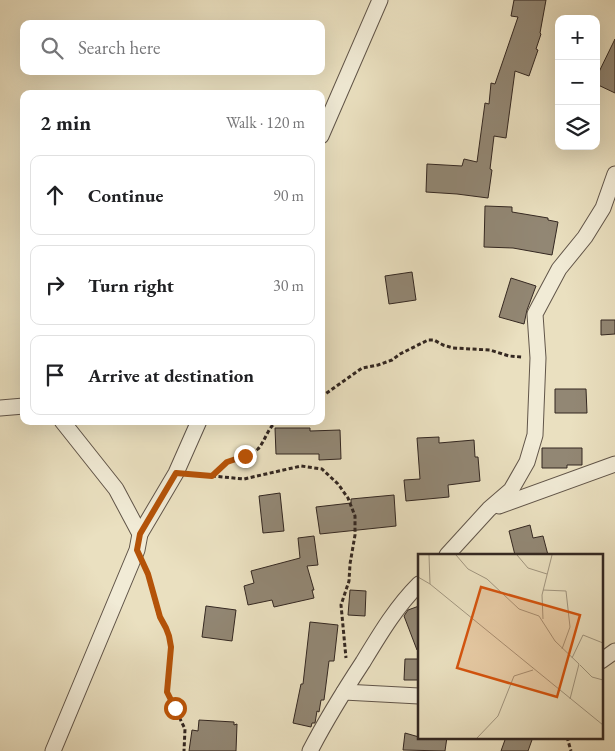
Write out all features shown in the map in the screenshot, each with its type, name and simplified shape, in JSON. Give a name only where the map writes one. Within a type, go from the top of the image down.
[{"type":"street","points":[[325,127],[380,0]]},
{"type":"street","points":[[448,554],[489,508],[511,490],[528,462],[535,435],[538,358],[535,314],[558,269],[585,237],[603,208],[615,174]]},
{"type":"street","points":[[0,408],[20,406]]},
{"type":"street","points":[[65,425],[116,489],[140,534]]},
{"type":"street","points":[[53,751],[137,550],[140,534],[176,473],[196,425]]},
{"type":"street","points":[[489,508],[615,464]]},
{"type":"street","points":[[310,751],[384,627],[404,599],[418,585]]},
{"type":"street","points":[[602,660],[615,651]]},
{"type":"street","points":[[344,692],[418,696]]},
{"type":"path","points":[[325,394],[362,368],[392,360],[428,340],[434,340],[453,348],[490,350],[509,356],[538,358]]},
{"type":"path","points":[[212,476],[227,462],[256,450],[266,439],[272,425]]},
{"type":"path","points":[[176,473],[244,479],[301,466],[322,469],[338,484],[348,498],[355,516],[355,535],[349,581],[341,605],[345,632],[346,667],[344,692]]},
{"type":"path","points":[[137,550],[148,574],[160,617],[169,636],[171,647],[167,692],[185,729],[184,751]]},
{"type":"path","points":[[567,738],[572,751]]},
{"type":"building","points":[[514,0],[546,0],[541,34],[536,49],[538,50],[529,76],[515,71],[506,138],[494,136],[488,198],[426,192],[427,164],[462,166],[464,159],[477,162],[485,103],[489,104],[491,83],[495,84],[518,17],[511,16]]},
{"type":"building","points":[[615,39],[615,93],[600,86],[600,70]]},
{"type":"building","points":[[485,206],[512,207],[512,212],[548,218],[548,220],[558,222],[552,255],[513,248],[484,247]]},
{"type":"building","points":[[412,272],[416,300],[389,304],[385,276]]},
{"type":"building","points":[[511,278],[536,286],[524,324],[499,317]]},
{"type":"building","points":[[601,320],[615,320],[615,334],[601,335]]},
{"type":"building","points":[[555,389],[586,389],[587,413],[555,413]]},
{"type":"building","points":[[275,428],[310,428],[310,431],[340,430],[341,459],[319,460],[319,454],[276,454]]},
{"type":"building","points":[[439,437],[439,443],[474,440],[480,481],[448,485],[449,497],[406,501],[404,480],[420,479],[417,438]]},
{"type":"building","points":[[542,448],[582,448],[582,465],[567,465],[567,468],[542,468]]},
{"type":"building","points":[[280,493],[284,531],[263,533],[259,496]]},
{"type":"building","points":[[394,495],[396,526],[320,534],[316,507],[351,503],[351,499]]},
{"type":"building","points":[[530,525],[533,538],[543,536],[548,554],[515,554],[509,531]]},
{"type":"building","points":[[314,536],[318,565],[307,566],[314,590],[312,590],[314,598],[274,607],[272,600],[248,605],[244,586],[254,583],[251,571],[300,558],[298,538]]},
{"type":"building","points":[[350,590],[366,591],[365,616],[348,615]]},
{"type":"building","points":[[206,606],[236,610],[232,641],[202,637]]},
{"type":"building","points":[[418,606],[418,650],[404,616],[408,610]]},
{"type":"building","points":[[310,622],[338,625],[334,661],[329,661],[324,700],[321,700],[315,723],[312,723],[311,727],[293,723],[301,684],[303,684]]},
{"type":"building","points":[[405,659],[418,659],[418,680],[404,680]]},
{"type":"building","points":[[199,720],[234,722],[234,725],[237,724],[236,751],[189,751],[192,730],[198,731]]},
{"type":"building","points":[[405,733],[418,738],[447,738],[445,751],[403,750]]},
{"type":"building","points":[[506,738],[533,738],[528,751],[501,751]]},
{"type":"route","points":[[175,708],[167,692],[171,647],[166,628],[154,599],[148,574],[137,550],[140,534],[176,473],[212,476],[227,462],[245,456]]}]
